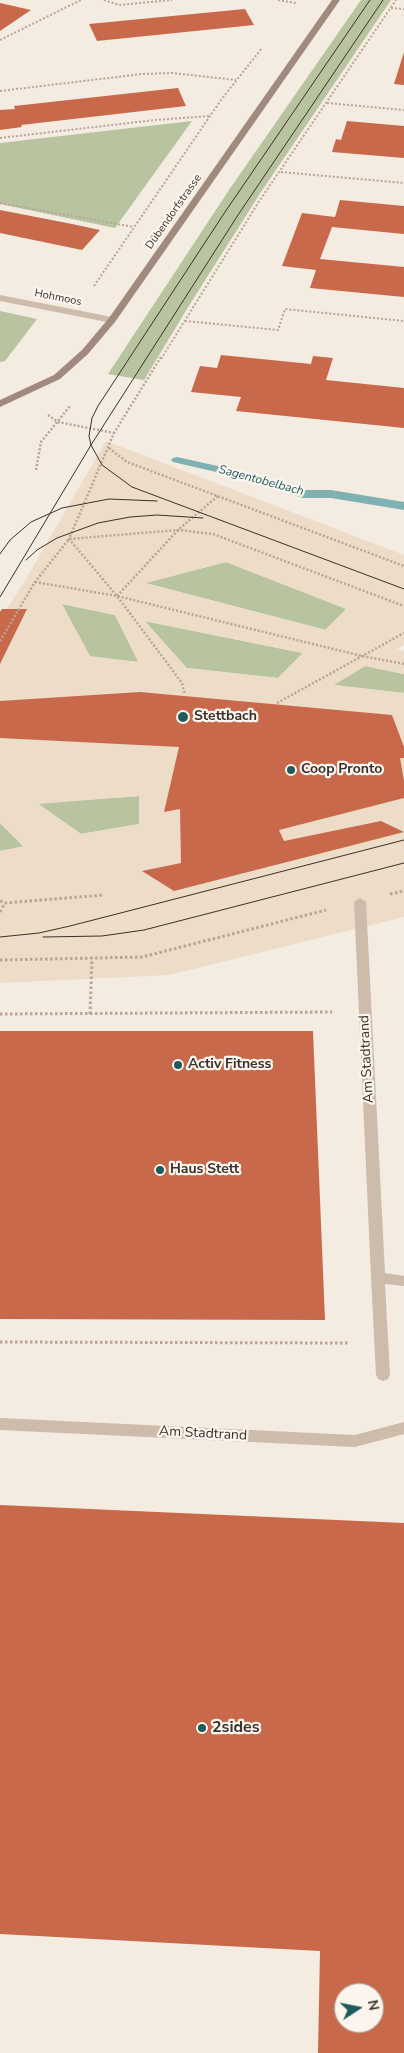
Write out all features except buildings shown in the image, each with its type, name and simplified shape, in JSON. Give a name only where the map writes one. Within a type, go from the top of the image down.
[{"type":"street","name":"Dübendorfstrasse","points":[[0,404],[57,377],[85,352],[112,320],[336,0]]},
{"type":"street","name":"Hohmoos","points":[[0,298],[112,320]]},
{"type":"street","name":"Am Stadtrand","points":[[360,902],[383,1375]]},
{"type":"street","points":[[378,1277],[404,1281]]},
{"type":"street","name":"Am Stadtrand","points":[[0,1424],[355,1441],[404,1428]]},
{"type":"path","points":[[0,40],[81,0]]},
{"type":"path","points":[[104,0],[119,5],[172,0]]},
{"type":"path","points":[[278,0],[298,1]]},
{"type":"path","points":[[0,641],[35,582],[69,539],[114,433],[255,208],[396,0]]},
{"type":"path","points":[[291,10],[298,1]]},
{"type":"path","points":[[391,8],[404,9]]},
{"type":"path","points":[[95,283],[210,116],[267,41]]},
{"type":"path","points":[[0,91],[142,74],[172,73],[237,80]]},
{"type":"path","points":[[326,103],[404,110]]},
{"type":"path","points":[[0,138],[155,120],[210,116]]},
{"type":"path","points":[[280,172],[404,183]]},
{"type":"path","points":[[0,203],[134,227]]},
{"type":"path","points":[[185,321],[278,330],[285,309],[404,320]]},
{"type":"path","points":[[44,412],[58,422],[114,433]]},
{"type":"path","points":[[36,470],[41,442],[58,422]]},
{"type":"path","points":[[109,448],[128,462],[404,566]]},
{"type":"path","points":[[117,596],[178,530],[218,496]]},
{"type":"path","points":[[69,539],[178,530],[213,534],[404,606]]},
{"type":"path","points":[[69,539],[117,596],[182,682],[185,695]]},
{"type":"path","points":[[35,582],[117,596],[362,656],[404,664]]},
{"type":"path","points":[[277,703],[404,633]]},
{"type":"path","points":[[0,960],[142,957],[404,891]]},
{"type":"path","points":[[0,901],[5,903],[103,895]]},
{"type":"path","points":[[0,912],[5,903]]},
{"type":"path","points":[[90,1014],[92,958]]},
{"type":"path","points":[[0,1014],[365,1012]]},
{"type":"path","points":[[0,1342],[381,1343]]},
{"type":"green space","points":[[361,0],[391,0],[261,192],[144,380],[108,374],[231,187]]},
{"type":"green space","points":[[192,121],[115,228],[0,204],[0,143]]},
{"type":"green space","points":[[0,311],[37,319],[5,361],[0,362]]},
{"type":"green space","points":[[226,562],[347,609],[326,630],[145,583]]},
{"type":"green space","points":[[62,604],[115,615],[139,662],[89,657]]},
{"type":"green space","points":[[144,621],[303,653],[278,678],[186,668]]},
{"type":"green space","points":[[365,666],[404,674],[404,693],[333,685]]},
{"type":"green space","points":[[140,796],[139,824],[81,834],[37,803]]},
{"type":"green space","points":[[0,823],[24,847],[0,851]]},
{"type":"shaded area","points":[[106,441],[404,555],[404,644],[397,649],[404,651],[404,674],[365,666],[334,685],[404,693],[404,917],[169,975],[0,983],[0,851],[24,846],[0,823],[0,619],[26,579]],"holes":[[[226,562],[346,609],[325,630],[146,583]],[[62,604],[115,615],[138,662],[90,656]],[[145,621],[303,654],[278,678],[187,668]],[[139,796],[139,824],[81,834],[38,804]]]},
{"type":"waterway","name":"Sagentobelbach","points":[[177,460],[254,477],[303,494],[331,494],[404,506]]},
{"type":"tram line","points":[[91,445],[89,436],[92,418],[98,406],[225,212],[370,0]]},
{"type":"tram line","points":[[91,445],[238,215],[383,0]]},
{"type":"tram line","points":[[50,513],[91,445]]},
{"type":"tram line","points":[[91,445],[102,465],[132,487],[404,589]]},
{"type":"tram line","points":[[50,513],[62,508],[109,499],[157,501]]},
{"type":"tram line","points":[[0,554],[10,540],[31,522],[50,513]]},
{"type":"tram line","points":[[0,597],[50,513]]},
{"type":"tram line","points":[[26,560],[37,550],[57,538],[98,523],[130,517],[157,515],[203,518]]},
{"type":"tram line","points":[[0,937],[39,933],[70,926],[404,840]]},
{"type":"tram line","points":[[43,937],[102,936],[144,930],[404,863]]},
{"type":"place","name":"Stettbach","points":[[183,717]]},
{"type":"place","name":"Coop Pronto","points":[[291,770]]},
{"type":"place","name":"Activ Fitness","points":[[178,1065]]},
{"type":"place","name":"Haus Stett","points":[[160,1170]]},
{"type":"place","name":"2sides","points":[[202,1728]]}]
